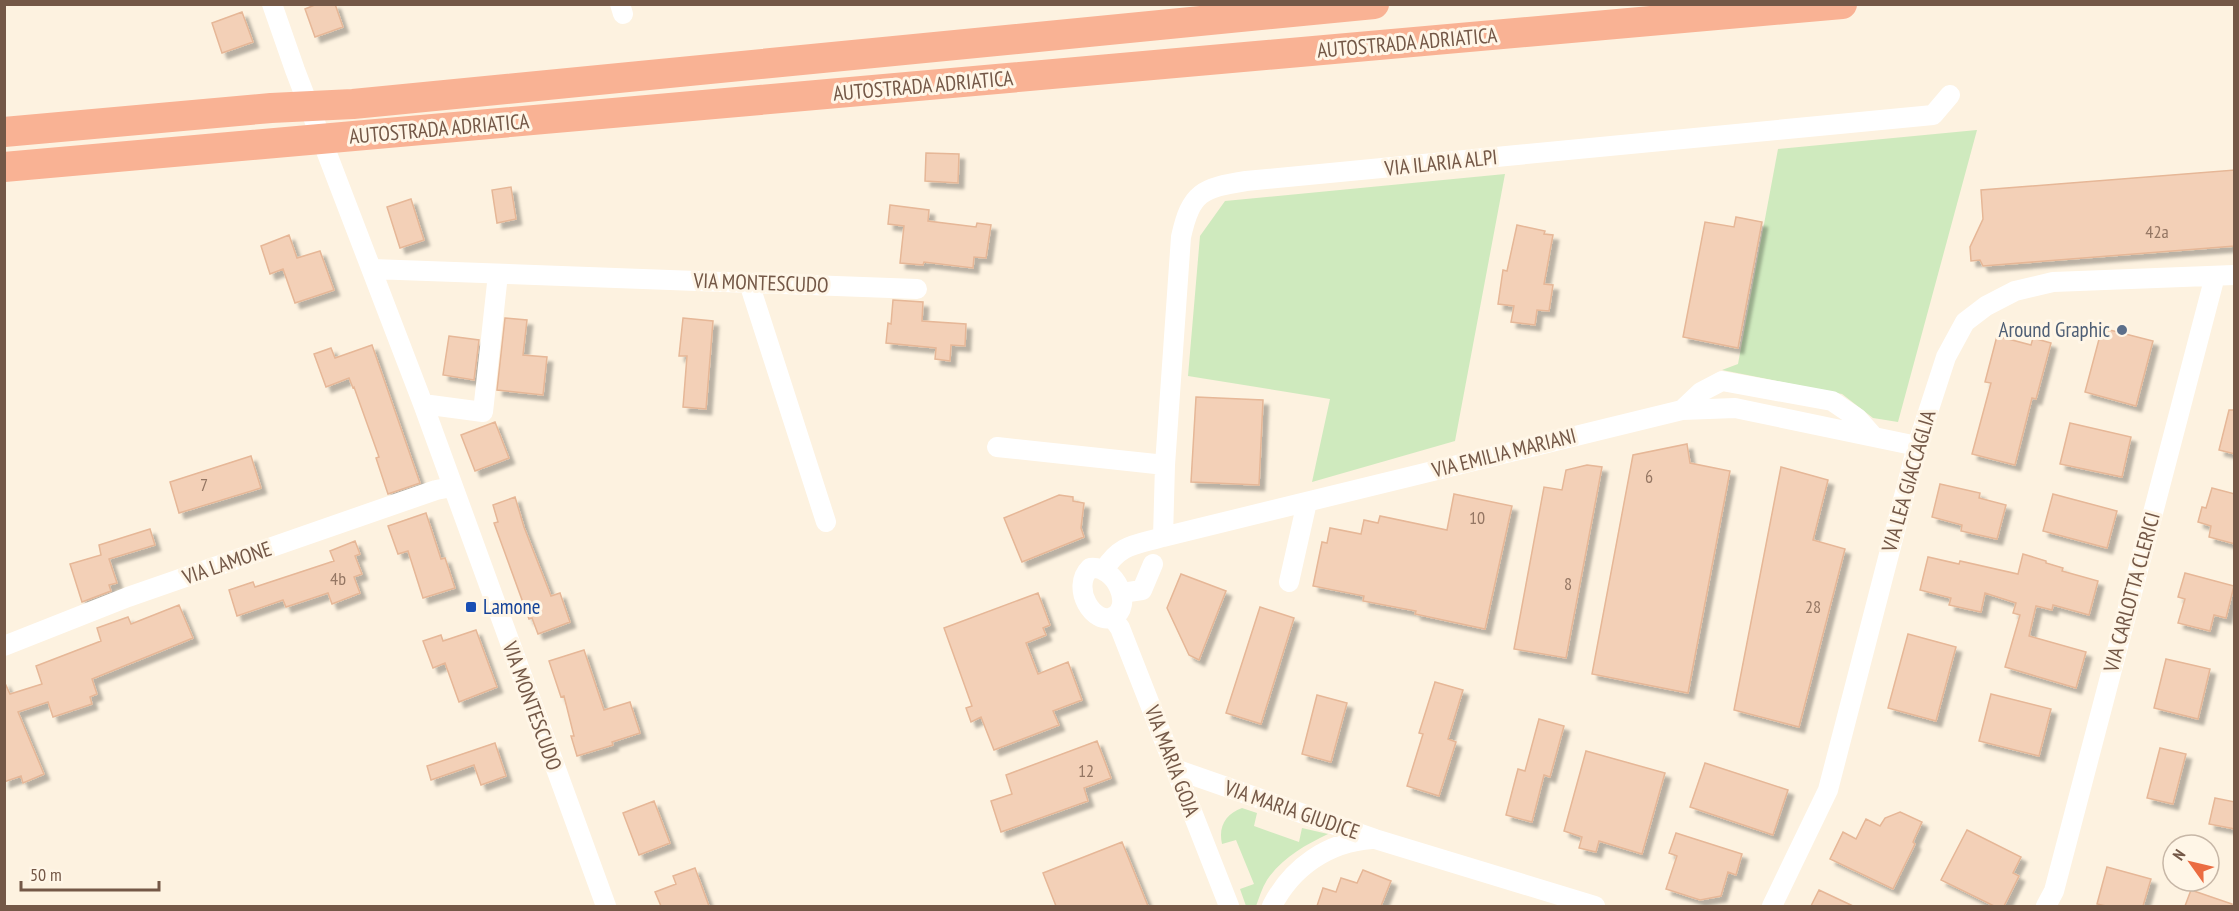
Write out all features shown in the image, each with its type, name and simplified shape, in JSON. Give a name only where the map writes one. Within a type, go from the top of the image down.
[{"type":"highway","name":"AUTOSTRADA ADRIATICA","points":[[4,132],[271,108],[353,104],[1374,4]]},
{"type":"highway","name":"AUTOSTRADA ADRIATICA","points":[[4,167],[1842,4]]},
{"type":"highway","points":[[4,179],[88,170],[121,156]]},
{"type":"street","name":"VIA MONTESCUDO","points":[[272,4],[423,404],[606,906]]},
{"type":"street","name":"VIA ILARIA ALPI","points":[[1163,537],[1165,465],[1181,237],[1187,211],[1198,195],[1218,186],[1246,181],[1933,115],[1950,95]]},
{"type":"street","name":"VIA MONTESCUDO","points":[[372,269],[917,289]]},
{"type":"street","points":[[423,404],[483,412],[498,274]]},
{"type":"street","name":"VIA LEA GIACCAGLIA","points":[[1772,906],[1828,790],[1917,446],[1946,357],[1965,322],[1986,306],[2015,291],[2052,282],[2225,275]]},
{"type":"street","name":"VIA CARLOTTA CLERICI","points":[[2046,906],[2057,879],[2225,275]]},
{"type":"street","points":[[749,283],[826,522]]},
{"type":"street","points":[[1682,410],[1701,392],[1722,381],[1832,401],[1857,418],[1874,436]]},
{"type":"street","name":"VIA EMILIA MARIANI","points":[[1104,570],[1114,555],[1129,547],[1163,537],[1682,410],[1735,408],[1917,446]]},
{"type":"street","points":[[997,447],[1165,465]]},
{"type":"street","name":"VIA LAMONE","points":[[4,646],[139,593],[436,490],[452,487]]},
{"type":"street","points":[[1289,582],[1307,502]]},
{"type":"street","points":[[1122,593],[1142,590],[1153,564]]},
{"type":"street","points":[[1090,568],[1104,570],[1112,575],[1122,593],[1120,610],[1112,617],[1106,618],[1091,609],[1081,592],[1081,581],[1090,568]]},
{"type":"street","name":"VIA MARIA GOJA","points":[[1112,617],[1120,628],[1229,906]]},
{"type":"street","name":"VIA MARIA GIUDICE","points":[[1175,769],[1375,839],[1595,906]]},
{"type":"street","name":"VIA MARIA GIUDICE","points":[[1272,906],[1292,878],[1309,860],[1344,843],[1375,839]]},
{"type":"green space","points":[[1977,130],[1898,422],[1873,418],[1842,394],[1722,370],[1738,364],[1778,149]]},
{"type":"green space","points":[[1505,174],[1455,441],[1312,482],[1330,399],[1188,376],[1200,236],[1225,201]]},
{"type":"green space","points":[[1242,808],[1257,813],[1254,826],[1299,842],[1302,828],[1328,834],[1287,859],[1273,872],[1265,883],[1256,906],[1246,906],[1240,889],[1254,884],[1236,840],[1222,844],[1221,838],[1224,822]]},
{"type":"building","points":[[317,4],[335,4],[343,27],[315,37],[305,9]]},
{"type":"building","points":[[242,12],[253,42],[222,53],[212,23]]},
{"type":"building","points":[[926,153],[959,154],[958,183],[925,181]]},
{"type":"building","points":[[2235,170],[2235,246],[1983,266],[1980,260],[1971,261],[1970,247],[1983,219],[1981,190]]},
{"type":"building","points":[[511,187],[516,219],[497,223],[492,190]]},
{"type":"building","points":[[411,199],[424,240],[400,248],[387,207]]},
{"type":"building","points":[[890,205],[929,210],[928,221],[976,227],[977,223],[991,225],[986,258],[974,257],[973,268],[924,262],[923,265],[900,263],[904,226],[888,224]]},
{"type":"building","points":[[1736,217],[1762,222],[1738,348],[1683,337],[1705,222],[1734,227]]},
{"type":"building","points":[[1517,225],[1553,235],[1544,284],[1553,285],[1549,311],[1537,310],[1535,325],[1511,322],[1514,306],[1498,304],[1503,270],[1507,271]]},
{"type":"building","points":[[289,235],[297,258],[320,251],[334,290],[295,303],[283,269],[270,274],[261,246]]},
{"type":"building","points":[[893,300],[923,302],[922,321],[966,324],[965,346],[951,345],[950,361],[935,359],[936,348],[886,343],[888,323],[891,324]]},
{"type":"building","points":[[505,318],[527,320],[523,355],[547,357],[543,395],[497,390]]},
{"type":"building","points":[[683,318],[713,321],[706,409],[683,407],[687,356],[679,356]]},
{"type":"building","points":[[2102,328],[2153,341],[2136,406],[2085,392]]},
{"type":"building","points":[[449,336],[479,340],[474,380],[443,375]]},
{"type":"building","points":[[1997,336],[2031,345],[2033,338],[2051,343],[2036,399],[2032,398],[2015,465],[1972,454],[1991,383],[1985,382]]},
{"type":"building","points":[[372,345],[420,483],[388,494],[376,458],[379,457],[354,387],[349,378],[326,387],[314,354],[331,348],[335,358]]},
{"type":"building","points":[[1196,397],[1263,400],[1259,485],[1191,482]]},
{"type":"building","points":[[2229,410],[2235,410],[2235,454],[2219,450]]},
{"type":"building","points":[[495,422],[509,458],[475,471],[461,435]]},
{"type":"building","points":[[2070,423],[2131,437],[2122,477],[2060,464]]},
{"type":"building","points":[[1687,444],[1690,463],[1730,471],[1688,693],[1592,674],[1633,455]]},
{"type":"building","points":[[251,456],[261,488],[179,513],[170,482]]},
{"type":"building","points":[[1587,465],[1602,467],[1566,658],[1514,649],[1544,487],[1562,490],[1566,470]]},
{"type":"building","points":[[1781,467],[1828,480],[1813,540],[1845,549],[1799,727],[1734,710]]},
{"type":"building","points":[[1940,484],[1980,493],[1979,498],[2006,505],[1997,539],[1961,531],[1962,525],[1932,517]]},
{"type":"building","points":[[2212,488],[2235,494],[2235,544],[2209,537],[2211,526],[2198,522],[2202,507],[2206,508]]},
{"type":"building","points":[[1454,494],[1512,506],[1485,629],[1415,614],[1416,611],[1363,601],[1364,596],[1313,586],[1322,542],[1327,543],[1330,528],[1361,534],[1364,520],[1378,523],[1380,516],[1447,530]]},
{"type":"building","points":[[2053,494],[2117,511],[2107,548],[2043,531]]},
{"type":"building","points":[[1059,495],[1073,497],[1073,501],[1084,503],[1081,528],[1084,537],[1022,562],[1004,518]]},
{"type":"building","points":[[515,497],[551,596],[560,593],[570,622],[538,634],[532,618],[529,619],[494,523],[498,522],[493,505]]},
{"type":"building","points":[[426,513],[441,559],[445,558],[455,588],[423,598],[408,551],[398,554],[388,526]]},
{"type":"building","points":[[150,529],[155,545],[109,559],[117,583],[109,585],[111,591],[82,602],[70,564],[101,555],[99,545]]},
{"type":"building","points":[[355,541],[360,554],[355,556],[362,574],[354,577],[360,593],[332,604],[328,593],[286,607],[283,600],[237,616],[229,590],[253,582],[255,587],[334,561],[330,551]]},
{"type":"building","points":[[2023,554],[2063,568],[2062,571],[2098,581],[2089,615],[2053,605],[2052,610],[2036,606],[2029,636],[2086,652],[2076,688],[2005,667],[2020,615],[2013,613],[2016,603],[1985,593],[1981,612],[1949,605],[1951,598],[1920,590],[1928,557],[1959,564],[1960,561],[2018,574]]},
{"type":"building","points":[[2185,573],[2234,586],[2226,618],[2214,615],[2210,631],[2178,623],[2185,599],[2178,597]]},
{"type":"building","points":[[1181,574],[1226,591],[1199,660],[1189,655],[1167,608]]},
{"type":"building","points":[[1038,593],[1050,625],[1043,628],[1046,635],[1026,643],[1038,674],[1068,662],[1082,700],[1053,711],[1059,725],[994,750],[981,717],[971,722],[966,708],[972,706],[944,628]]},
{"type":"building","points":[[179,605],[193,638],[92,679],[97,694],[90,697],[92,704],[53,717],[48,702],[18,712],[44,774],[23,783],[21,776],[4,782],[4,681],[10,694],[42,684],[36,666],[101,641],[97,628],[128,617],[131,624]]},
{"type":"building","points":[[1260,607],[1294,618],[1261,724],[1226,713]]},
{"type":"building","points":[[476,630],[497,687],[459,702],[445,663],[433,668],[423,641],[441,635],[443,641]]},
{"type":"building","points":[[1908,634],[1956,647],[1936,721],[1888,708]]},
{"type":"building","points":[[584,650],[604,710],[630,702],[640,733],[612,742],[613,745],[577,756],[564,696],[561,697],[549,661]]},
{"type":"building","points":[[2166,659],[2210,669],[2198,719],[2154,708]]},
{"type":"building","points":[[1435,682],[1463,690],[1448,739],[1456,742],[1439,796],[1407,786],[1423,734],[1419,733]]},
{"type":"building","points":[[1991,694],[2051,709],[2039,756],[1979,741]]},
{"type":"building","points":[[1317,695],[1347,703],[1331,762],[1302,754]]},
{"type":"building","points":[[1539,719],[1564,726],[1550,777],[1544,775],[1532,822],[1506,815],[1518,769],[1525,771]]},
{"type":"building","points":[[1097,741],[1111,778],[1084,788],[1088,801],[1001,832],[991,801],[1012,794],[1006,775]]},
{"type":"building","points":[[495,743],[506,776],[481,785],[474,765],[431,780],[427,766]]},
{"type":"building","points":[[2160,748],[2186,754],[2173,804],[2147,798]]},
{"type":"building","points":[[1586,751],[1665,773],[1642,854],[1599,841],[1596,852],[1579,848],[1582,837],[1564,831]]},
{"type":"building","points":[[1705,763],[1788,790],[1773,835],[1690,807]]},
{"type":"building","points":[[2215,798],[2235,802],[2235,829],[2209,824]]},
{"type":"building","points":[[654,801],[670,843],[639,855],[623,813]]},
{"type":"building","points":[[1900,812],[1922,822],[1913,842],[1915,844],[1893,889],[1830,859],[1843,832],[1856,839],[1866,819],[1880,826],[1885,818]]},
{"type":"building","points":[[1967,830],[2021,857],[2013,873],[2019,876],[2004,906],[1994,906],[1941,880]]},
{"type":"building","points":[[1676,833],[1742,854],[1736,875],[1728,872],[1721,896],[1700,900],[1666,889],[1677,856],[1669,853]]},
{"type":"building","points":[[1122,842],[1148,906],[1056,906],[1043,873]]},
{"type":"building","points":[[2107,867],[2151,879],[2143,906],[2097,904]]},
{"type":"building","points":[[695,868],[709,906],[661,906],[655,892],[676,884],[673,876]]},
{"type":"building","points":[[1363,870],[1391,881],[1381,906],[1317,906],[1323,888],[1336,892],[1341,878],[1357,883]]},
{"type":"building","points":[[1819,890],[1853,906],[1811,906]]},
{"type":"building","points":[[2190,893],[2200,893],[2232,904],[2232,906],[2185,906]]},
{"type":"place","name":"Around Graphic","points":[[2122,330]]},
{"type":"place","name":"Lamone","points":[[471,607]]}]
